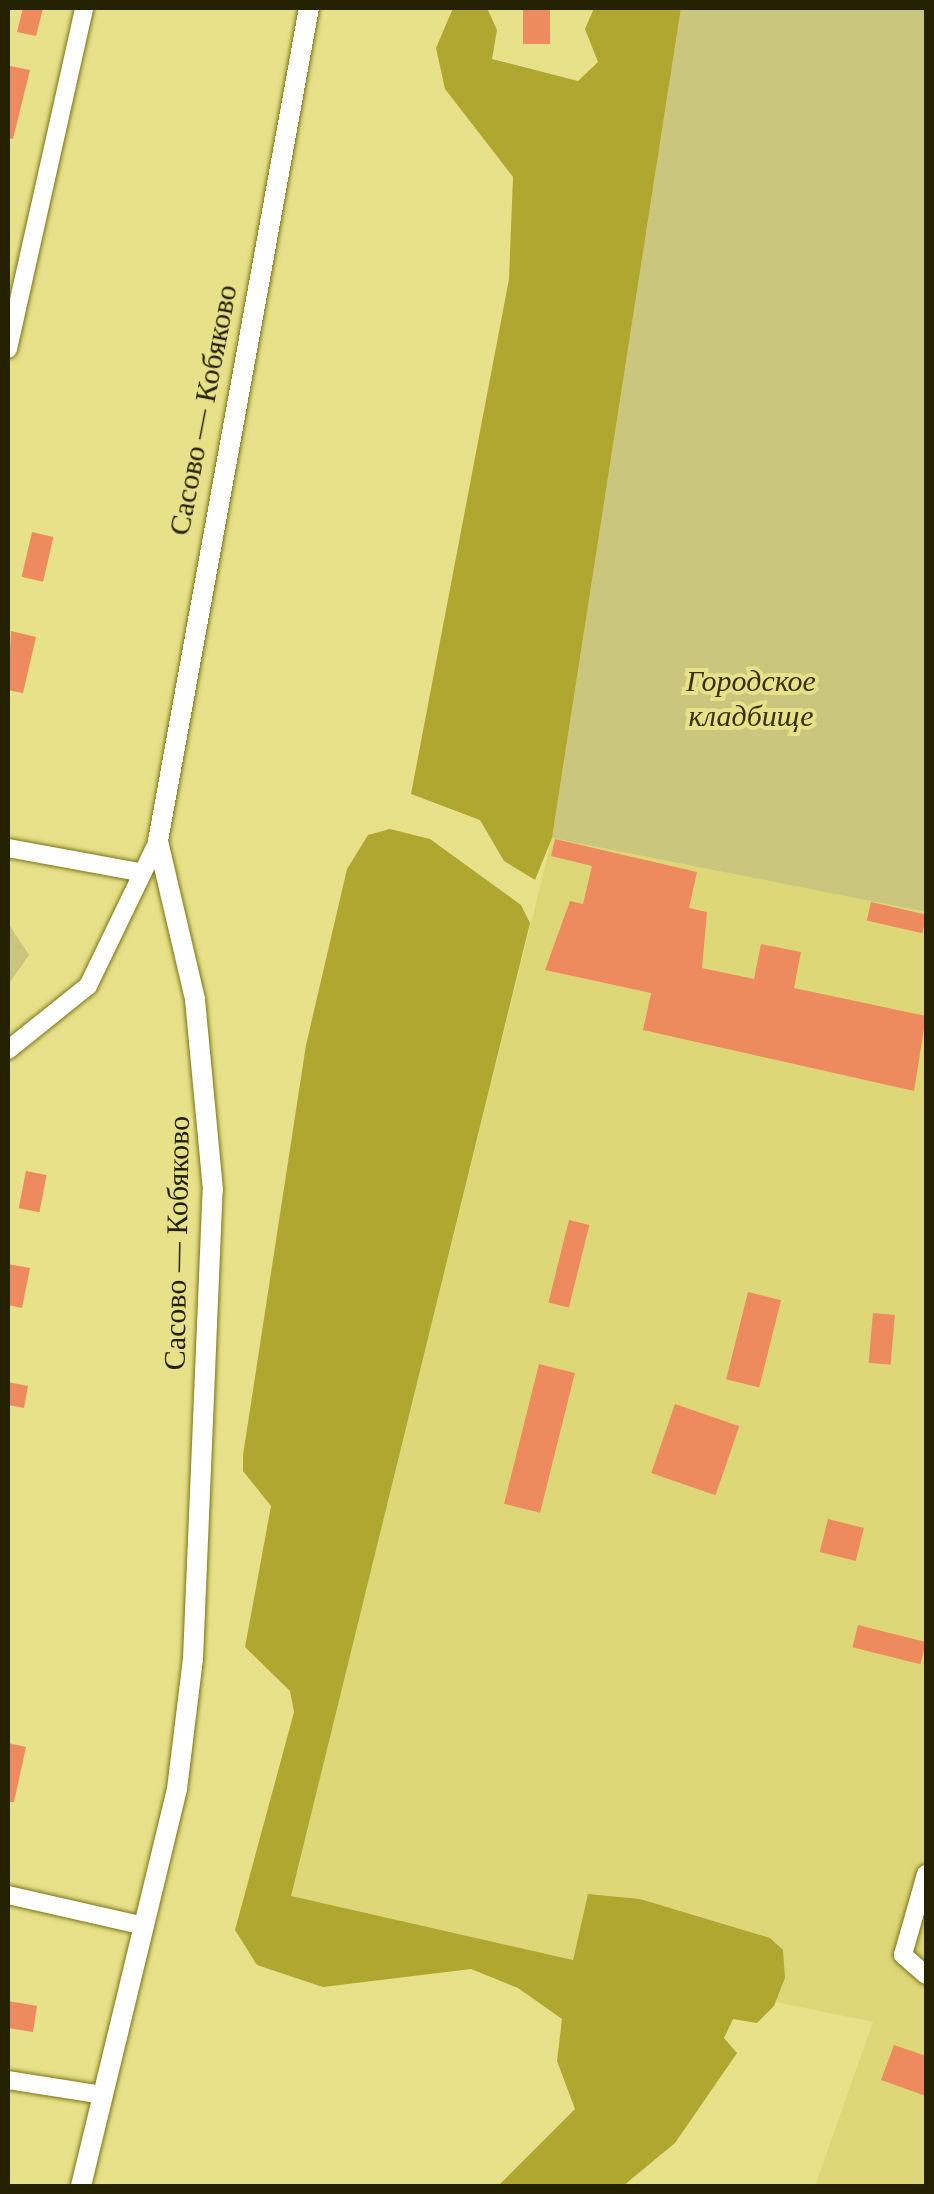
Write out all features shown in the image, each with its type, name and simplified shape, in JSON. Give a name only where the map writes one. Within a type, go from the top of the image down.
[{"type":"street","points":[[8,349],[84,8]]},
{"type":"street","name":"Сасово — Кобяково","points":[[81,2186],[178,1788],[193,1660],[213,1190],[195,999],[158,841],[309,8]]},
{"type":"street","points":[[8,1050],[88,986],[139,872],[158,841]]},
{"type":"street","points":[[8,848],[139,872]]},
{"type":"street","points":[[926,1874],[902,1954],[926,1975]]},
{"type":"street","points":[[8,1895],[145,1926]]},
{"type":"street","points":[[8,2080],[104,2096]]},
{"type":"shaded area","points":[[453,8],[487,8],[497,30],[492,59],[578,81],[598,62],[585,29],[594,8],[681,8],[552,838],[535,880],[504,861],[480,820],[411,794],[509,279],[513,177],[445,89],[436,48]]},
{"type":"shaded area","points":[[390,829],[430,839],[521,905],[530,923],[291,1896],[573,1960],[588,1894],[640,1899],[770,1938],[783,1950],[785,1978],[774,2006],[757,2023],[733,2019],[724,2038],[737,2053],[675,2143],[623,2186],[498,2186],[575,2109],[557,2061],[562,2019],[518,1988],[471,1969],[323,1987],[257,1965],[235,1930],[294,1712],[290,1691],[245,1647],[271,1506],[243,1471],[243,1455],[306,1045],[347,869],[368,835]]},
{"type":"shaded area","points":[[552,838],[926,912],[926,2186],[815,2186],[873,2022],[776,2002],[785,1978],[640,1899],[589,1894],[573,1960],[290,1897]]},
{"type":"green space","name":"Городское кладбище","points":[[681,8],[926,8],[926,912],[552,838]]},
{"type":"green space","points":[[8,923],[29,955],[8,985]]},
{"type":"building","points":[[23,8],[43,8],[36,36],[17,32]]},
{"type":"building","points":[[523,8],[550,8],[550,44],[523,44]]},
{"type":"building","points":[[10,66],[30,70],[13,139],[8,138]]},
{"type":"building","points":[[32,532],[53,537],[43,582],[22,577]]},
{"type":"building","points":[[11,631],[36,637],[23,693],[8,690]]},
{"type":"building","points":[[555,839],[697,872],[689,908],[707,912],[702,968],[754,979],[761,944],[801,952],[794,988],[926,1016],[914,1091],[643,1030],[651,993],[545,970],[570,901],[583,904],[592,866],[551,856]]},
{"type":"building","points":[[871,902],[926,915],[922,933],[867,921]]},
{"type":"building","points":[[26,1171],[47,1175],[39,1212],[19,1208]]},
{"type":"building","points":[[569,1220],[589,1225],[569,1308],[548,1302]]},
{"type":"building","points":[[8,1264],[30,1268],[22,1308],[8,1305]]},
{"type":"building","points":[[748,1292],[781,1300],[759,1388],[726,1379]]},
{"type":"building","points":[[873,1313],[895,1315],[891,1365],[869,1363]]},
{"type":"building","points":[[539,1364],[575,1373],[540,1513],[504,1504]]},
{"type":"building","points":[[8,1382],[28,1386],[24,1408],[8,1405]]},
{"type":"building","points":[[675,1404],[739,1426],[716,1495],[651,1473]]},
{"type":"building","points":[[828,1519],[864,1528],[856,1561],[820,1552]]},
{"type":"building","points":[[858,1625],[926,1642],[920,1664],[852,1647]]},
{"type":"building","points":[[8,1743],[26,1747],[14,1802],[8,1802]]},
{"type":"building","points":[[8,2001],[37,2006],[33,2032],[8,2028]]},
{"type":"building","points":[[894,2045],[926,2056],[926,2096],[881,2080]]}]
